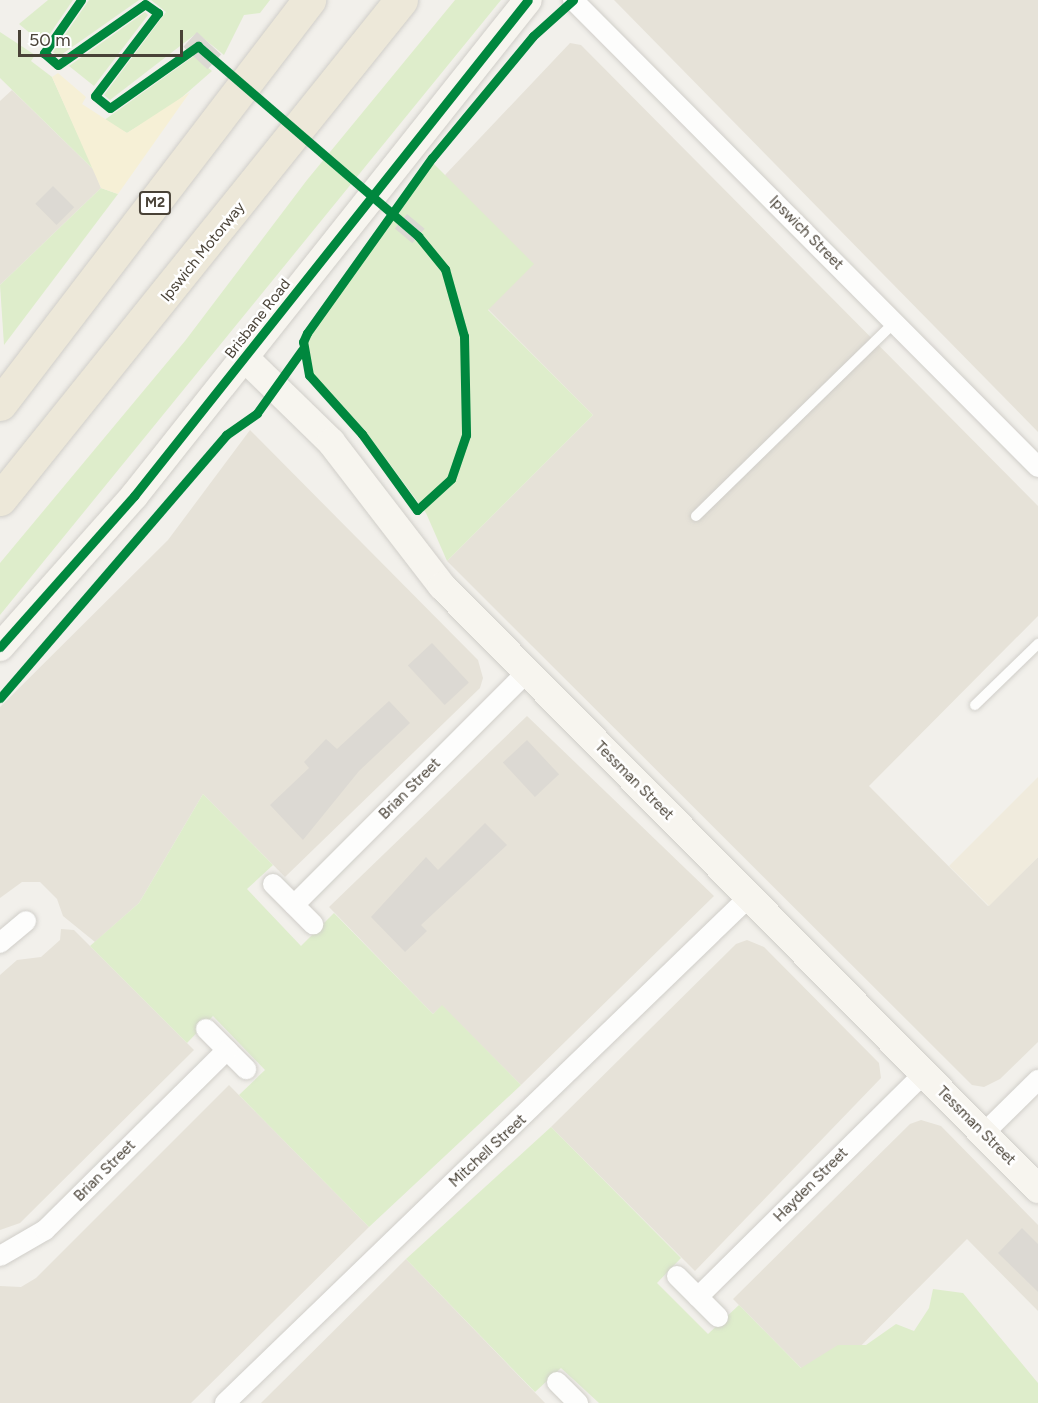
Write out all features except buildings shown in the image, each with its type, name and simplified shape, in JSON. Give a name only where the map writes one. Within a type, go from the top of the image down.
[{"type":"highway","name":"M2","points":[[0,404],[309,0]]},
{"type":"highway","name":"Ipswich Motorway","points":[[0,499],[401,0]]},
{"type":"street","name":"Brisbane Road","points":[[0,646],[128,504],[246,359],[528,0]]},
{"type":"street","name":"Ipswich Street","points":[[573,0],[1038,467]]},
{"type":"street","name":"Tessman Street","points":[[246,359],[315,424],[410,549],[527,672],[1038,1189]]},
{"type":"street","name":"Brian Street","points":[[294,905],[527,672]]},
{"type":"street","points":[[273,885],[313,924]]},
{"type":"street","name":"Mitchell Street","points":[[225,1403],[749,897]]},
{"type":"street","points":[[0,943],[26,921]]},
{"type":"street","points":[[206,1029],[246,1069]]},
{"type":"street","name":"Brian Street","points":[[0,1256],[45,1230],[227,1050]]},
{"type":"street","name":"Hayden Street","points":[[699,1297],[924,1073]]},
{"type":"street","points":[[984,1133],[1038,1080]]},
{"type":"street","points":[[677,1276],[718,1317]]},
{"type":"street","points":[[557,1382],[578,1403]]},
{"type":"lane","points":[[696,516],[895,322]]},
{"type":"lane","points":[[975,705],[1038,644]]},
{"type":"shaded area","points":[[614,0],[1038,0],[1038,432]]},
{"type":"shaded area","points":[[570,43],[581,45],[1038,506],[1038,616],[869,786],[988,906],[1038,857],[1038,1042],[1000,1079],[984,1087],[972,1085],[447,561],[593,415],[488,309],[445,175]]},
{"type":"shaded area","points":[[12,90],[94,170],[101,188],[0,285],[0,101]]},
{"type":"shaded area","points":[[250,430],[478,660],[483,678],[480,688],[285,877],[203,794],[139,903],[95,942],[63,916],[57,899],[40,882],[22,882],[0,898],[0,707],[168,540]]},
{"type":"shaded area","points":[[527,716],[714,896],[521,1085],[442,1006],[433,1014],[329,907]]},
{"type":"shaded area","points":[[1038,777],[1038,857],[989,906],[949,866]]},
{"type":"shaded area","points":[[61,929],[74,930],[194,1050],[20,1223],[0,1230],[0,975],[17,960],[41,957],[60,940]]},
{"type":"shaded area","points":[[747,940],[764,947],[879,1063],[881,1078],[695,1271],[551,1127],[736,944]]},
{"type":"shaded area","points":[[229,1085],[369,1227],[191,1403],[0,1403],[0,1286],[21,1287],[36,1278]]},
{"type":"shaded area","points":[[921,1120],[941,1126],[1038,1225],[1038,1311],[967,1239],[820,1387],[733,1299],[910,1124]]},
{"type":"shaded area","points":[[406,1259],[545,1403],[261,1403]]},
{"type":"green space","points":[[48,0],[73,0],[43,44],[19,24]]},
{"type":"green space","points":[[89,0],[139,0],[58,57],[53,52]]},
{"type":"green space","points":[[151,0],[270,0],[260,13],[244,15],[224,55],[197,33],[110,100],[104,95],[166,12]]},
{"type":"green space","points":[[455,0],[501,0],[0,615],[0,563],[185,341],[307,180]]},
{"type":"green space","points":[[145,12],[148,15],[94,86],[69,66]]},
{"type":"green space","points":[[0,32],[35,55],[31,61],[52,77],[94,170],[0,78]]},
{"type":"green space","points":[[194,56],[212,71],[172,106],[127,133],[103,121]]},
{"type":"green space","points":[[433,163],[534,264],[488,310],[593,415],[447,561],[426,513],[364,429],[309,370],[305,343]]},
{"type":"green space","points":[[101,188],[118,194],[4,345],[0,285]]},
{"type":"green space","points":[[203,794],[273,865],[247,889],[301,946],[334,913],[433,1014],[442,1005],[521,1085],[369,1227],[239,1095],[265,1070],[213,1016],[187,1043],[90,946],[139,903]]},
{"type":"green space","points":[[551,1127],[681,1258],[657,1283],[708,1334],[739,1305],[801,1368],[838,1345],[866,1345],[896,1324],[914,1331],[929,1308],[933,1289],[963,1293],[1038,1383],[1038,1403],[599,1403],[561,1368],[535,1392],[406,1259]]},
{"type":"sand","points":[[58,73],[86,97],[82,104],[127,133],[190,92],[118,194],[101,188],[52,77]]},
{"type":"cycle path","points":[[81,0],[44,53],[58,65],[145,4],[158,13],[95,96],[110,108],[198,46],[418,236],[445,269],[464,336],[466,435],[451,479],[417,510],[362,434],[309,375],[303,342],[307,333],[432,158],[533,36],[573,0]]},
{"type":"cycle path","points":[[0,647],[134,496],[528,0]]},
{"type":"cycle path","points":[[0,698],[226,435],[257,413],[302,350]]}]
